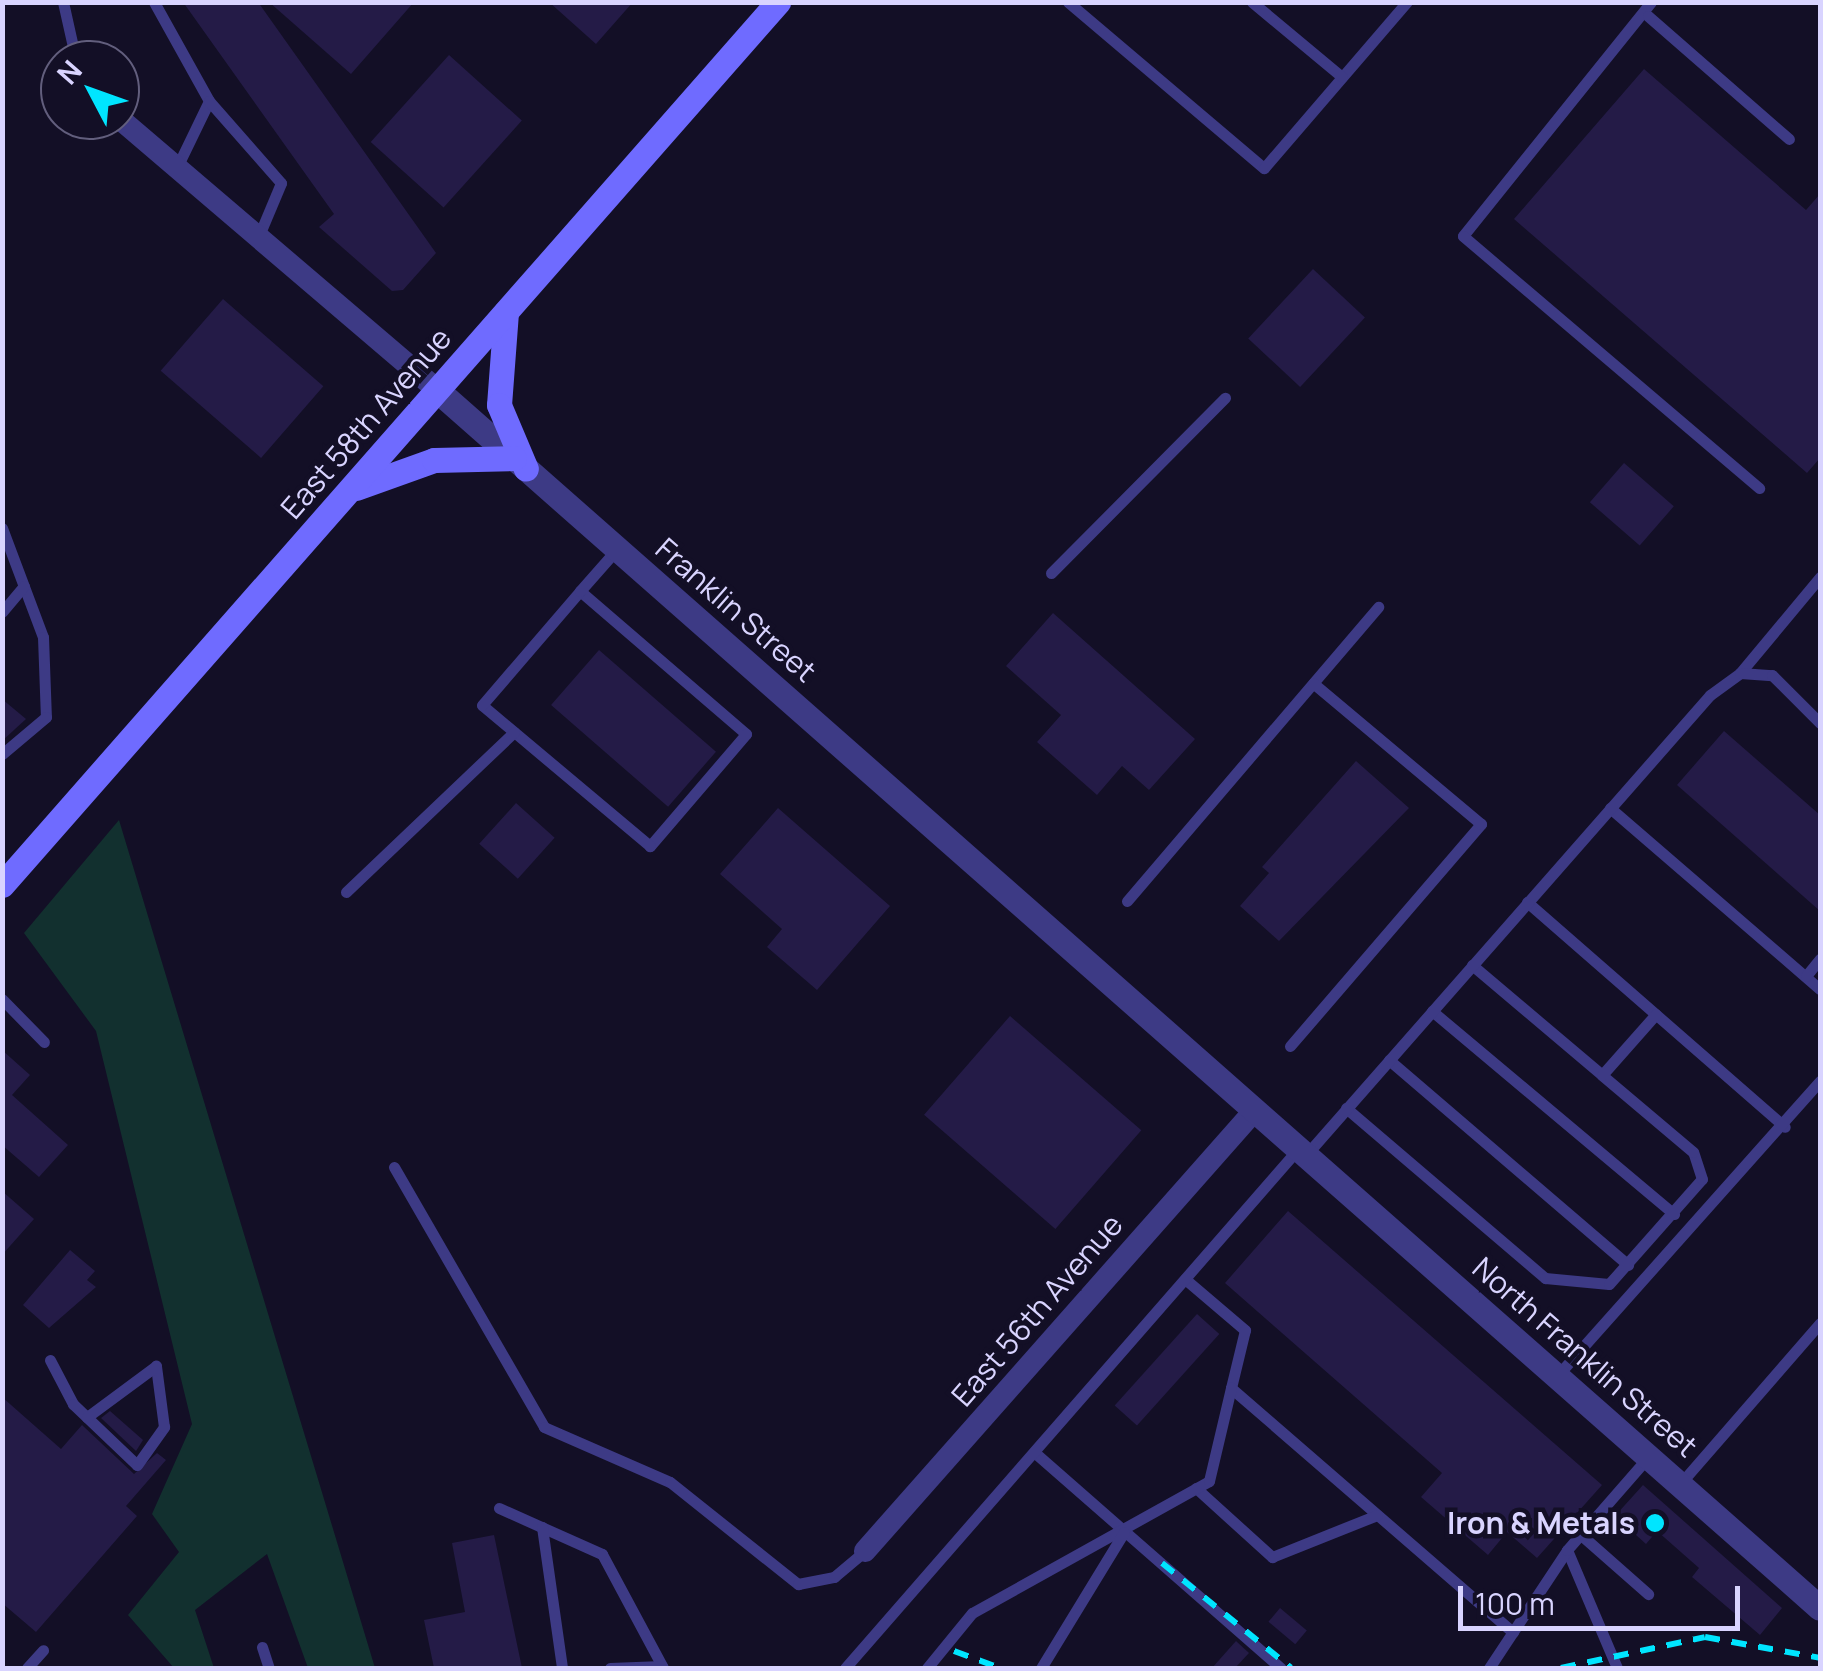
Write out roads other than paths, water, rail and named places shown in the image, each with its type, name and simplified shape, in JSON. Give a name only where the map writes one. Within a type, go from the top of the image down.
[{"type":"main road","name":"East 58th Avenue","points":[[2,885],[778,2]]},
{"type":"main road","points":[[352,489],[434,460],[520,464],[498,405],[506,312]]},
{"type":"street","name":"Franklin Street","points":[[140,135],[260,232],[1302,1152]]},
{"type":"street","name":"East 56th Avenue","points":[[865,1551],[1255,1110]]},
{"type":"street","name":"North Franklin Street","points":[[1302,1152],[1820,1608]]},
{"type":"lane","points":[[64,2],[72,40]]},
{"type":"lane","points":[[154,2],[208,102],[280,182],[260,232]]},
{"type":"lane","points":[[1068,2],[1264,168],[1407,2]]},
{"type":"lane","points":[[1252,2],[1342,77]]},
{"type":"lane","points":[[1650,2],[1648,16],[1463,236],[1759,488]]},
{"type":"lane","points":[[1648,16],[1788,139]]},
{"type":"lane","points":[[178,165],[208,102]]},
{"type":"lane","points":[[1051,573],[1225,398]]},
{"type":"lane","points":[[2,528],[42,637],[46,717],[2,754]]},
{"type":"lane","points":[[580,592],[746,734],[650,846],[482,705],[616,549]]},
{"type":"lane","points":[[845,1668],[1185,1279],[1346,1108],[1610,808],[1740,673],[1820,577]]},
{"type":"lane","points":[[2,612],[24,586]]},
{"type":"lane","points":[[1126,901],[1378,606]]},
{"type":"lane","points":[[1740,673],[1772,675],[1820,723]]},
{"type":"lane","points":[[1290,1046],[1481,824],[1313,682]]},
{"type":"lane","points":[[346,892],[514,732]]},
{"type":"lane","points":[[1610,808],[1820,989]]},
{"type":"lane","points":[[1527,902],[1785,1127]]},
{"type":"lane","points":[[1806,976],[1820,959]]},
{"type":"lane","points":[[1346,1108],[1545,1278],[1609,1284],[1674,1214],[1703,1164],[1472,965]]},
{"type":"lane","points":[[2,998],[44,1042]]},
{"type":"lane","points":[[1432,1010],[1674,1214]]},
{"type":"lane","points":[[1602,1076],[1656,1014]]},
{"type":"lane","points":[[1389,1060],[1628,1266]]},
{"type":"lane","points":[[1558,1376],[1785,1127],[1820,1081]]},
{"type":"lane","points":[[394,1167],[544,1427],[670,1482],[798,1584],[834,1577],[865,1551]]},
{"type":"lane","points":[[927,1668],[972,1613],[1209,1480],[1244,1330],[1185,1279]]},
{"type":"lane","points":[[1680,1484],[1820,1323]]},
{"type":"lane","points":[[50,1360],[87,1417],[137,1464],[164,1427],[156,1366],[87,1417]]},
{"type":"lane","points":[[1231,1388],[1513,1632]]},
{"type":"lane","points":[[1034,1452],[1126,1528],[1282,1668]]},
{"type":"lane","points":[[1489,1668],[1567,1550],[1648,1456]]},
{"type":"lane","points":[[1196,1488],[1272,1557],[1377,1515]]},
{"type":"lane","points":[[499,1508],[602,1554],[663,1667],[610,1668]]},
{"type":"lane","points":[[542,1527],[562,1668]]},
{"type":"lane","points":[[1041,1668],[1126,1528]]},
{"type":"lane","points":[[1580,1534],[1648,1594]]},
{"type":"lane","points":[[1567,1550],[1617,1668]]},
{"type":"lane","points":[[262,1648],[269,1668]]},
{"type":"lane","points":[[27,1668],[43,1650]]},
{"type":"railway","points":[[1162,1563],[1291,1668]]},
{"type":"railway","points":[[1561,1668],[1705,1637],[1820,1658]]},
{"type":"railway","points":[[954,1651],[1000,1668]]},
{"type":"place","name":"Iron & Metals","points":[[1655,1523]]}]
